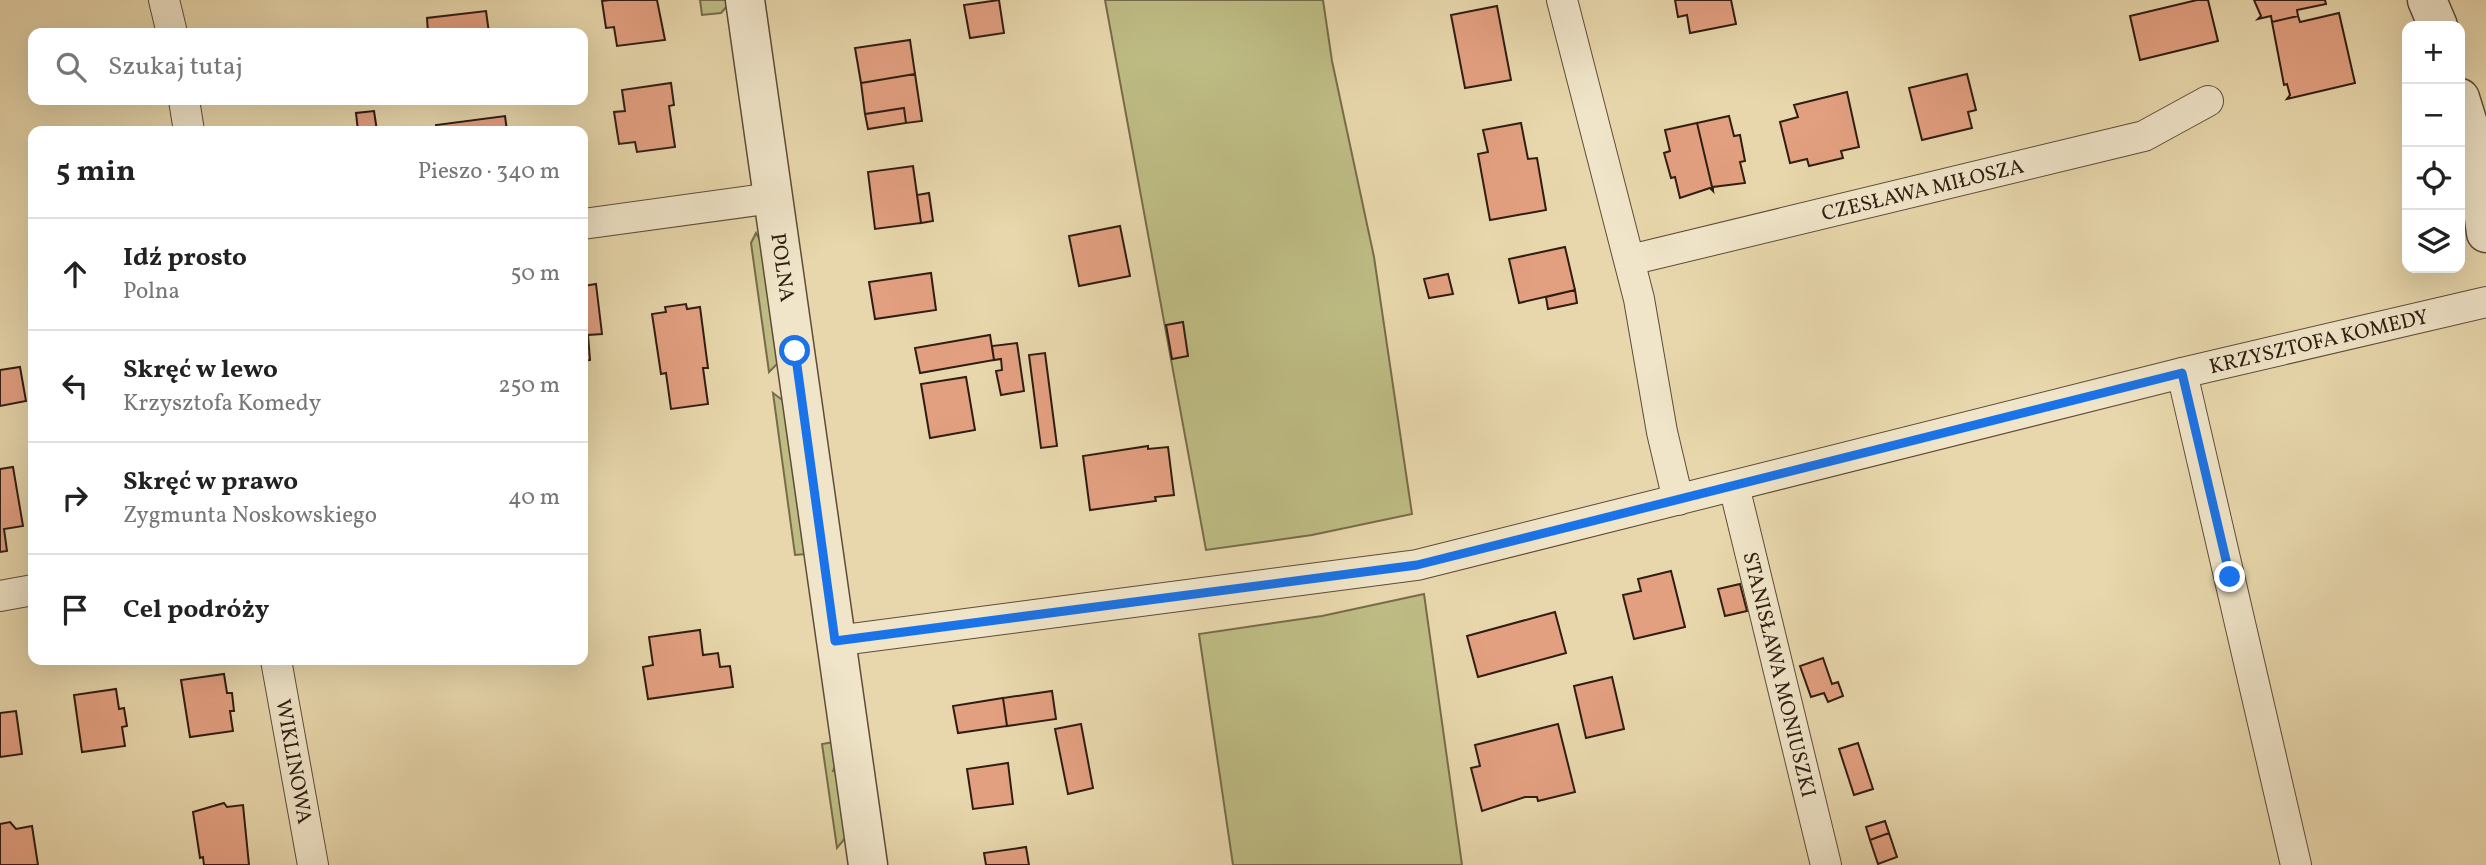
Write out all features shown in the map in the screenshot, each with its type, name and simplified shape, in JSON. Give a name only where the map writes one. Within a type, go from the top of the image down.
[{"type":"street","points":[[164,0],[171,28]]},
{"type":"street","name":"POLNA","points":[[745,0],[868,865]]},
{"type":"street","points":[[1562,0],[1630,260],[1678,500]]},
{"type":"street","points":[[2427,0],[2436,21]]},
{"type":"street","name":"CZESŁAWA MIŁOSZA","points":[[1630,260],[2144,136],[2208,101]]},
{"type":"street","points":[[185,105],[188,126]]},
{"type":"street","points":[[2465,112],[2480,155],[2486,233]]},
{"type":"street","points":[[588,223],[773,198]]},
{"type":"street","name":"KRZYSZTOFA KOMEDY","points":[[835,641],[1417,565],[2182,373],[2486,302]]},
{"type":"street","points":[[2182,373],[2296,865]]},
{"type":"street","name":"STANISŁAWA MONIUSZKI","points":[[1734,486],[1826,865]]},
{"type":"street","points":[[0,596],[28,591]]},
{"type":"street","name":"WIKLINOWA","points":[[277,665],[313,865]]},
{"type":"shaded area","points":[[700,0],[728,0],[728,5],[721,13],[702,15]]},
{"type":"shaded area","points":[[1105,0],[1323,0],[1332,61],[1374,257],[1412,514],[1312,535],[1206,550]]},
{"type":"shaded area","points":[[756,233],[761,242],[780,361],[769,372],[751,243]]},
{"type":"shaded area","points":[[773,393],[785,402],[806,554],[795,555]]},
{"type":"shaded area","points":[[1424,594],[1462,865],[1233,865],[1199,634],[1322,616]]},
{"type":"shaded area","points":[[834,742],[837,762],[833,771],[837,772],[847,836],[837,848],[822,744]]},
{"type":"building","points":[[657,0],[665,40],[617,46],[614,27],[606,28],[602,1]]},
{"type":"building","points":[[999,0],[1004,33],[970,38],[964,5]]},
{"type":"building","points":[[1675,0],[1731,0],[1736,24],[1690,33],[1687,15],[1678,17]]},
{"type":"building","points":[[2197,0],[2208,0],[2218,41],[2140,60],[2130,16]]},
{"type":"building","points":[[2254,0],[2325,0],[2326,4],[2297,10],[2298,16],[2272,22],[2271,16],[2258,19],[2261,16]]},
{"type":"building","points":[[1497,6],[1511,80],[1465,88],[1451,15]]},
{"type":"building","points":[[486,11],[488,28],[428,28],[427,18]]},
{"type":"building","points":[[2339,13],[2355,83],[2287,99],[2290,95],[2287,84],[2284,85],[2272,22],[2298,16],[2300,22]]},
{"type":"building","points":[[910,40],[915,74],[861,83],[855,48]]},
{"type":"building","points":[[915,74],[922,121],[906,123],[904,108],[865,114],[861,83]]},
{"type":"building","points":[[1967,74],[1976,110],[1968,112],[1972,128],[1922,140],[1909,88]]},
{"type":"building","points":[[671,83],[674,105],[669,106],[675,147],[637,152],[635,142],[619,144],[614,112],[625,111],[622,90]]},
{"type":"building","points":[[1847,92],[1859,147],[1841,151],[1843,158],[1809,166],[1807,159],[1790,163],[1780,122],[1798,117],[1794,105]]},
{"type":"building","points":[[904,108],[906,123],[868,129],[865,114]]},
{"type":"building","points":[[374,111],[376,126],[357,126],[356,113]]},
{"type":"building","points":[[505,116],[506,126],[436,126]]},
{"type":"building","points":[[1729,116],[1734,136],[1740,135],[1745,161],[1740,162],[1745,183],[1713,187],[1713,191],[1697,123]]},
{"type":"building","points":[[1521,123],[1528,159],[1537,158],[1546,210],[1490,220],[1478,154],[1488,152],[1483,130]]},
{"type":"building","points":[[1697,123],[1713,191],[1710,188],[1680,198],[1675,177],[1671,178],[1664,153],[1670,151],[1665,130]]},
{"type":"building","points":[[913,166],[921,223],[875,229],[868,172]]},
{"type":"building","points":[[929,193],[933,221],[921,223],[917,195]]},
{"type":"building","points":[[1120,226],[1130,276],[1079,286],[1069,236]]},
{"type":"building","points":[[1565,247],[1575,290],[1519,303],[1509,259]]},
{"type":"building","points":[[931,273],[936,310],[875,319],[869,282]]},
{"type":"building","points":[[1448,274],[1453,294],[1429,298],[1424,279]]},
{"type":"building","points":[[596,284],[602,334],[588,335],[588,285]]},
{"type":"building","points":[[1575,290],[1577,303],[1548,309],[1546,297]]},
{"type":"building","points":[[686,304],[687,309],[700,307],[708,368],[703,368],[708,404],[671,409],[666,373],[661,374],[652,314],[666,312],[665,307]]},
{"type":"building","points":[[1183,322],[1188,356],[1172,359],[1166,325]]},
{"type":"building","points":[[990,335],[994,360],[920,373],[915,348]]},
{"type":"building","points":[[1017,343],[1024,391],[1001,395],[996,371],[1002,370],[1001,359],[994,360],[992,346]]},
{"type":"building","points":[[1045,353],[1057,446],[1041,448],[1029,355]]},
{"type":"building","points":[[20,367],[26,401],[0,406],[0,370]]},
{"type":"building","points":[[966,377],[975,430],[930,438],[921,384]]},
{"type":"building","points":[[1148,446],[1148,449],[1168,447],[1174,495],[1155,497],[1156,501],[1090,510],[1083,456]]},
{"type":"building","points":[[13,467],[23,526],[4,529],[7,551],[0,552],[0,469]]},
{"type":"building","points":[[1671,571],[1685,627],[1634,639],[1623,595],[1641,591],[1638,579]]},
{"type":"building","points":[[1740,584],[1747,611],[1725,616],[1718,589]]},
{"type":"building","points":[[1555,612],[1566,653],[1478,677],[1467,636]]},
{"type":"building","points":[[700,630],[703,655],[718,653],[720,667],[730,666],[733,687],[648,699],[643,667],[653,665],[649,637]]},
{"type":"building","points":[[1823,658],[1832,684],[1838,682],[1843,696],[1828,702],[1824,693],[1811,697],[1800,666]]},
{"type":"building","points":[[224,674],[227,693],[232,693],[234,711],[230,711],[233,731],[190,737],[181,680]]},
{"type":"building","points":[[1612,677],[1624,729],[1586,738],[1574,686]]},
{"type":"building","points":[[116,689],[119,709],[124,708],[127,726],[122,727],[125,746],[82,752],[74,695]]},
{"type":"building","points":[[1052,691],[1056,719],[1007,726],[1003,698]]},
{"type":"building","points":[[1003,698],[1007,726],[958,733],[953,706]]},
{"type":"building","points":[[16,711],[22,754],[0,757],[0,713]]},
{"type":"building","points":[[1081,724],[1093,788],[1068,794],[1055,729]]},
{"type":"building","points":[[1558,724],[1575,792],[1538,801],[1537,797],[1525,797],[1482,811],[1471,768],[1480,766],[1475,745]]},
{"type":"building","points":[[1858,743],[1873,789],[1854,795],[1839,749]]},
{"type":"building","points":[[1008,763],[1013,804],[973,809],[967,769]]},
{"type":"building","points":[[224,803],[227,807],[243,805],[249,865],[204,865],[203,857],[200,858],[193,812]]},
{"type":"building","points":[[1885,821],[1889,833],[1870,840],[1866,827]]},
{"type":"building","points":[[10,822],[16,829],[32,826],[38,865],[0,865],[0,824]]},
{"type":"building","points":[[1889,833],[1897,857],[1878,864],[1870,840]]},
{"type":"building","points":[[1026,847],[1029,865],[986,865],[984,853]]},
{"type":"route","points":[[795,351],[835,641],[914,633],[1417,565],[2182,373],[2230,577]]}]
